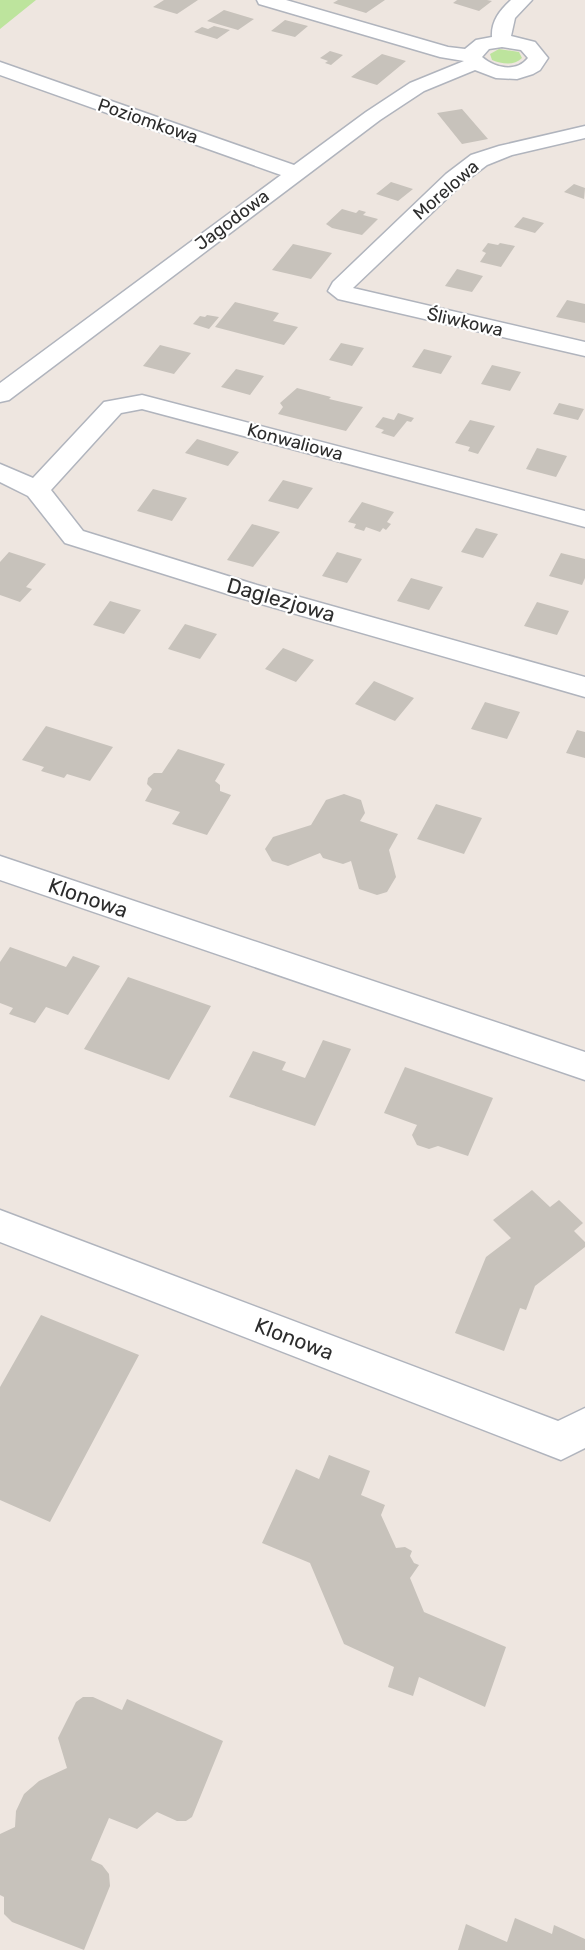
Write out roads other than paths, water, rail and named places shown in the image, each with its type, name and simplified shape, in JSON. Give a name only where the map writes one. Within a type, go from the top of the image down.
[{"type":"street","points":[[279,2],[447,53],[474,59],[491,71],[502,72],[524,70],[536,63],[536,52],[523,44],[502,41],[500,34],[507,13],[523,0]]},
{"type":"street","name":"Jagodowa","points":[[0,395],[297,172],[417,87],[474,59],[476,48],[483,44],[502,41]]},
{"type":"street","name":"Poziomkowa","points":[[0,69],[297,172]]},
{"type":"street","name":"Morelowa","points":[[346,294],[340,291],[341,287],[454,179],[479,160],[506,150],[585,132]]},
{"type":"street","name":"Śliwkowa","points":[[346,294],[585,349]]},
{"type":"street","name":"Konwaliowa","points":[[37,490],[113,407],[142,402],[585,519]]},
{"type":"street","name":"Daglezjowa","points":[[0,472],[37,490],[74,537],[247,591],[585,687]]},
{"type":"street","name":"Klonowa","points":[[0,868],[585,1066]]},
{"type":"street","name":"Klonowa","points":[[0,1226],[561,1442],[585,1427]]}]
